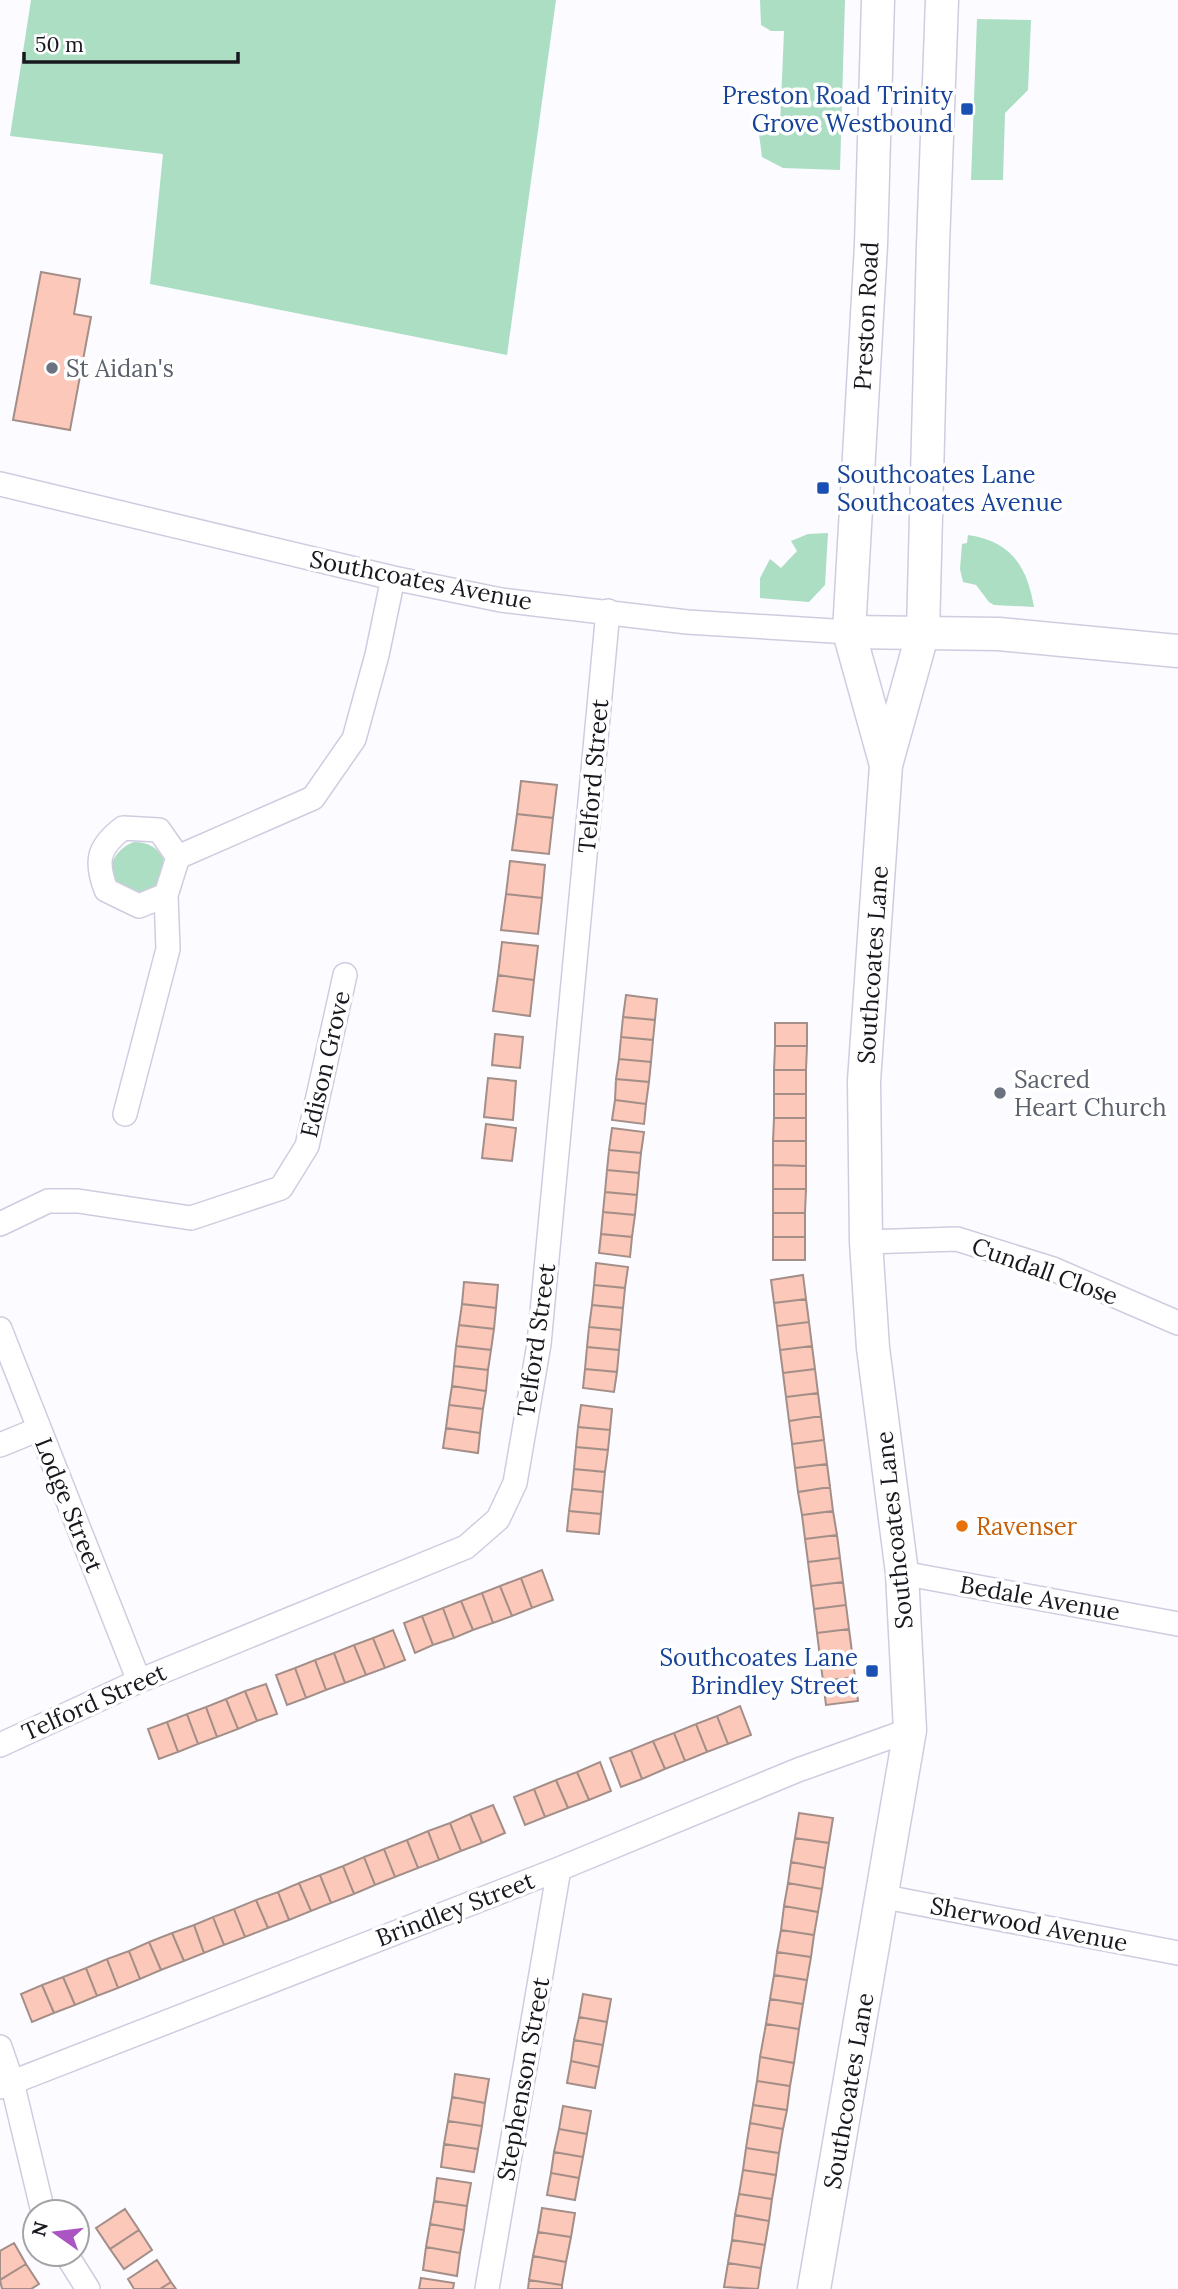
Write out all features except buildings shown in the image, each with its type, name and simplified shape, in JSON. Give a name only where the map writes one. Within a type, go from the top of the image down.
[{"type":"street","name":"Preston Road","points":[[849,632],[871,245],[878,0]]},
{"type":"street","points":[[923,632],[933,245],[943,0]]},
{"type":"street","name":"Southcoates Avenue","points":[[0,484],[393,578],[501,600],[687,622],[849,632]]},
{"type":"street","points":[[125,1114],[168,950],[166,895],[178,858],[313,798],[354,740],[377,655],[393,578]]},
{"type":"street","name":"Telford Street","points":[[0,1745],[139,1681],[466,1547],[498,1519],[515,1483],[540,1344],[608,611]]},
{"type":"street","points":[[849,632],[999,634],[1178,651]]},
{"type":"street","name":"Southcoates Lane","points":[[849,632],[886,765]]},
{"type":"street","name":"Southcoates Lane","points":[[814,2289],[910,1730],[902,1573],[873,1348],[866,1242],[864,1081],[886,765],[923,632]]},
{"type":"street","points":[[166,895],[139,906],[106,890],[98,869],[107,840],[123,828],[159,830],[178,858]]},
{"type":"street","name":"Edison Grove","points":[[0,1224],[48,1201],[78,1201],[191,1218],[281,1188],[307,1146],[345,975]]},
{"type":"street","name":"Cundall Close","points":[[866,1242],[957,1240],[1053,1269],[1178,1323]]},
{"type":"street","name":"Lodge Street","points":[[0,1329],[139,1681]]},
{"type":"street","points":[[0,1445],[39,1429]]},
{"type":"street","name":"Bedale Avenue","points":[[902,1573],[1178,1624]]},
{"type":"street","name":"Brindley Street","points":[[6,2085],[559,1869],[798,1770],[910,1730]]},
{"type":"street","name":"Stephenson Street","points":[[487,2289],[559,1869]]},
{"type":"street","name":"Sherwood Avenue","points":[[880,1896],[1178,1953]]},
{"type":"street","points":[[0,2047],[6,2085],[39,2198]]},
{"type":"street","points":[[75,2268],[88,2289]]},
{"type":"green space","points":[[31,0],[556,0],[507,355],[150,284],[163,154],[10,136]]},
{"type":"green space","points":[[760,0],[845,0],[840,170],[783,168],[762,157],[759,134],[766,125],[780,126],[784,31],[771,31],[761,25]]},
{"type":"green space","points":[[977,19],[1031,20],[1028,90],[1005,113],[1003,180],[971,180]]},
{"type":"green space","points":[[828,533],[825,585],[809,602],[760,598],[760,578],[770,559],[781,568],[797,551],[791,541],[808,534]]},
{"type":"green space","points":[[968,535],[995,543],[1014,558],[1027,579],[1034,607],[994,605],[976,585],[963,582],[960,569],[962,544],[967,543]]},
{"type":"green space","points":[[134,842],[153,847],[165,862],[156,890],[136,896],[116,883],[111,870],[118,853]]},
{"type":"place","name":"Preston Road Trinity Grove Westbound","points":[[967,109]]},
{"type":"place","name":"St Aidan's","points":[[52,368]]},
{"type":"place","name":"Southcoates Lane Southcoates Avenue","points":[[823,488]]},
{"type":"place","name":"Sacred Heart Church","points":[[1000,1093]]},
{"type":"place","name":"Ravenser","points":[[962,1526]]},
{"type":"place","name":"Southcoates Lane Brindley Street","points":[[872,1671]]}]
